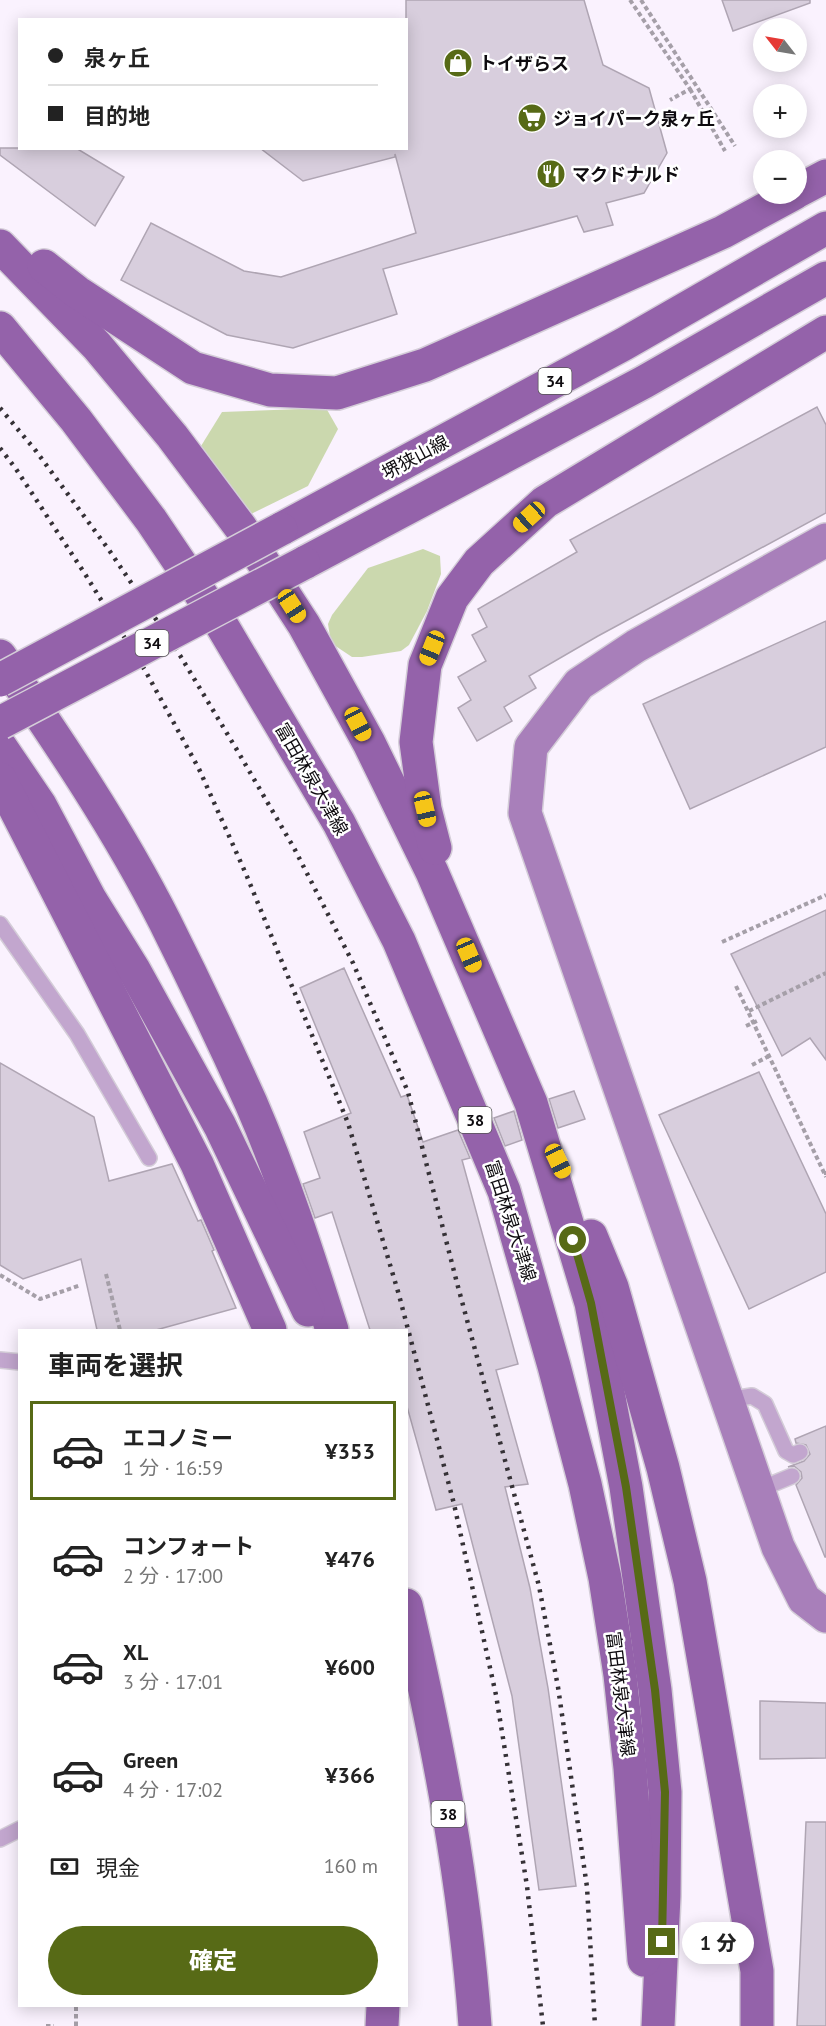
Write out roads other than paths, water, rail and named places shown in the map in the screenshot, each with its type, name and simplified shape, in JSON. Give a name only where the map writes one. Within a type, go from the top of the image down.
[{"type":"main road","points":[[807,186],[826,176]]},
{"type":"main road","points":[[0,231],[76,292],[193,368],[270,390],[337,393],[425,365],[723,232],[775,204]]},
{"type":"main road","name":"堺狭山線","points":[[0,680],[624,344],[826,228]]},
{"type":"main road","points":[[0,246],[97,346],[172,436],[241,528],[304,625],[363,734],[432,872],[567,1181],[612,1287],[663,1468],[690,1581],[757,1971],[757,2026]]},
{"type":"main road","name":"34","points":[[0,723],[644,382],[826,278]]},
{"type":"main road","name":"富田林泉大津線","points":[[0,328],[76,420],[151,520],[221,624],[339,823],[399,941],[504,1191],[585,1484],[605,1578],[620,1675],[630,1768],[646,2026]]},
{"type":"main road","points":[[469,955],[437,860],[425,809],[416,742],[425,665],[452,598],[479,562],[545,502],[826,332]]},
{"type":"main road","points":[[0,656],[58,740],[114,829],[165,921],[251,1104],[309,1258],[332,1329]]},
{"type":"main road","points":[[0,746],[40,805],[90,899],[134,969],[214,1116],[318,1329]]},
{"type":"main road","points":[[0,779],[197,1164],[270,1329]]},
{"type":"main road","points":[[531,1103],[591,1303],[626,1487],[655,1690],[665,1792],[664,1896],[658,2026]]},
{"type":"main road","name":"38","points":[[408,1614],[430,1711],[463,1903],[475,2026]]},
{"type":"main road","points":[[382,2026],[383,2007]]},
{"type":"street","points":[[826,540],[636,646],[579,684],[531,747],[525,813],[778,1547],[804,1599],[826,1616]]},
{"type":"lane","points":[[0,924],[77,1034],[148,1158]]},
{"type":"lane","points":[[0,1360],[18,1362]]},
{"type":"lane","points":[[727,1400],[752,1395],[765,1404],[786,1451],[793,1455],[800,1452]]},
{"type":"lane","points":[[758,1490],[792,1476]]},
{"type":"lane","points":[[0,1839],[18,1830]]},
{"type":"railway","points":[[0,408],[36,451],[109,550],[178,652],[237,750],[294,848],[353,963],[408,1092],[539,1586],[558,1687],[587,1887],[595,2026]]},
{"type":"railway","points":[[0,448],[85,574],[146,672],[199,769],[246,874],[348,1123],[408,1329]]},
{"type":"railway","points":[[408,1329],[454,1504],[496,1695],[527,1886],[543,2026]]},
{"type":"place","name":"トイザらス","points":[[458,63]]},
{"type":"place","name":"ジョイパーク泉ヶ丘","points":[[532,118]]},
{"type":"place","name":"マクドナルド","points":[[551,174]]}]
